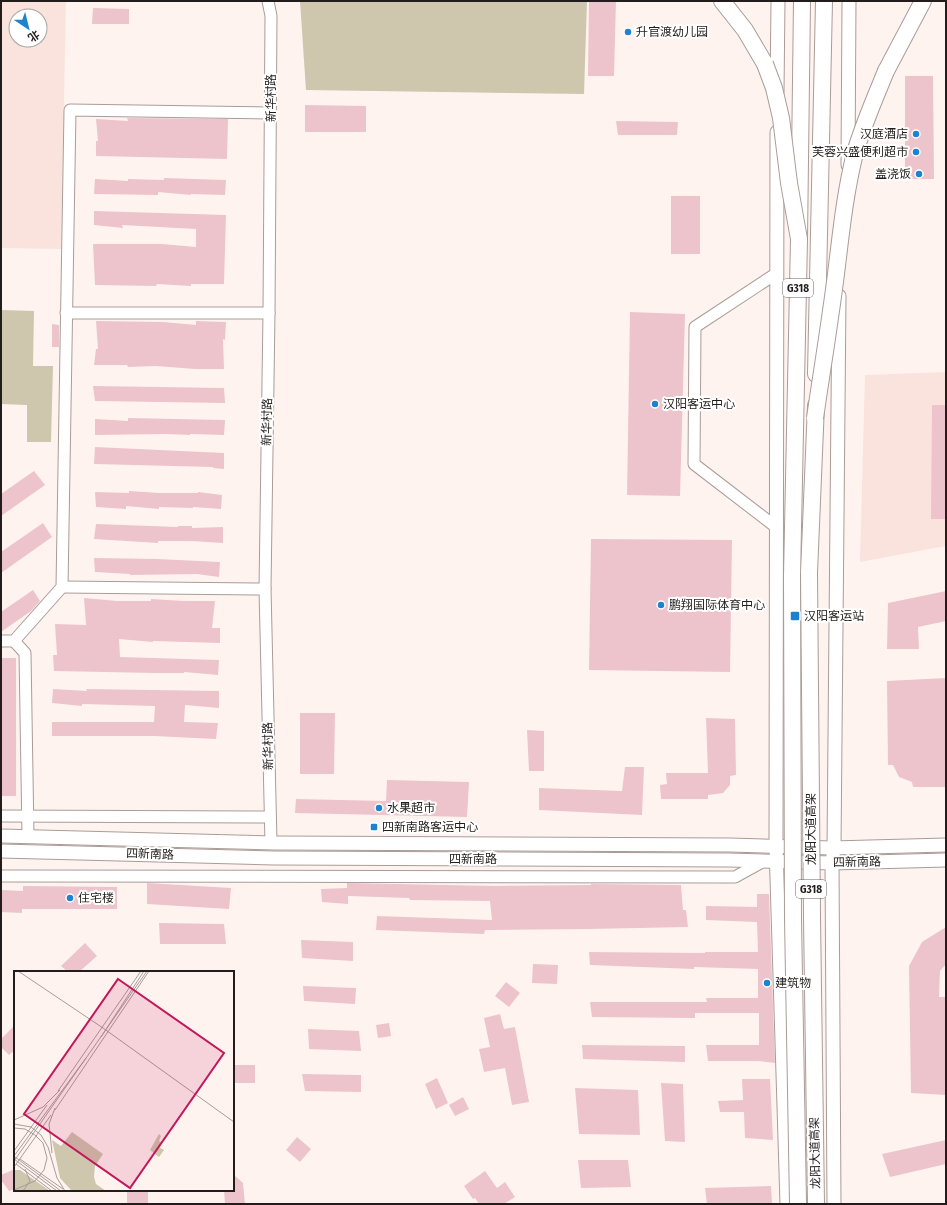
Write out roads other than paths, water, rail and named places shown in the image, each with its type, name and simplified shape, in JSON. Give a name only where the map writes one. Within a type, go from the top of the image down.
[{"type":"highway","points":[[722,1],[755,45],[774,88],[781,118],[799,239]]},
{"type":"highway","name":"G318","points":[[799,239],[802,1]]},
{"type":"highway","name":"G318","points":[[816,418],[824,1]]},
{"type":"highway","points":[[816,418],[841,226],[855,154],[865,122],[886,71],[923,1]]},
{"type":"highway","name":"龙阳大道高架","points":[[798,1204],[793,919],[792,576],[799,239]]},
{"type":"highway","name":"龙阳大道高架","points":[[816,418],[809,573],[816,1204]]},
{"type":"main road","points":[[778,1],[776,846],[770,861],[787,1204]]},
{"type":"main road","points":[[834,1204],[832,863],[834,848],[839,251],[848,160],[849,1]]},
{"type":"main road","name":"四新南路","points":[[1,836],[271,842],[730,845],[834,848],[946,845]]},
{"type":"main road","name":"四新南路","points":[[1,851],[274,858],[770,861],[832,863],[946,860]]},
{"type":"street","name":"新华村路","points":[[268,1],[271,16],[271,113],[265,588],[271,842]]},
{"type":"street","points":[[14,641],[62,587],[70,110],[271,113]]},
{"type":"street","points":[[776,526],[694,464],[694,456],[695,327],[777,273]]},
{"type":"street","points":[[66,313],[269,313]]},
{"type":"street","points":[[62,587],[265,588]]},
{"type":"street","points":[[1,641],[14,641],[25,653],[28,836]]},
{"type":"street","points":[[1,816],[270,817]]},
{"type":"street","points":[[1,876],[735,877],[770,861]]},
{"type":"place","name":"升官渡幼儿园","points":[[628,32]]},
{"type":"place","name":"汉庭酒店","points":[[916,134]]},
{"type":"place","name":"芙蓉兴盛便利超市","points":[[916,152]]},
{"type":"place","name":"盖浇饭","points":[[919,174]]},
{"type":"place","name":"汉阳客运中心","points":[[655,404]]},
{"type":"place","name":"鹏翔国际体育中心","points":[[661,605]]},
{"type":"place","name":"汉阳客运站","points":[[795,616]]},
{"type":"place","name":"水果超市","points":[[379,808]]},
{"type":"place","name":"四新南路客运中心","points":[[374,827]]},
{"type":"place","name":"住宅楼","points":[[70,898]]},
{"type":"place","name":"建筑物","points":[[767,983]]}]
